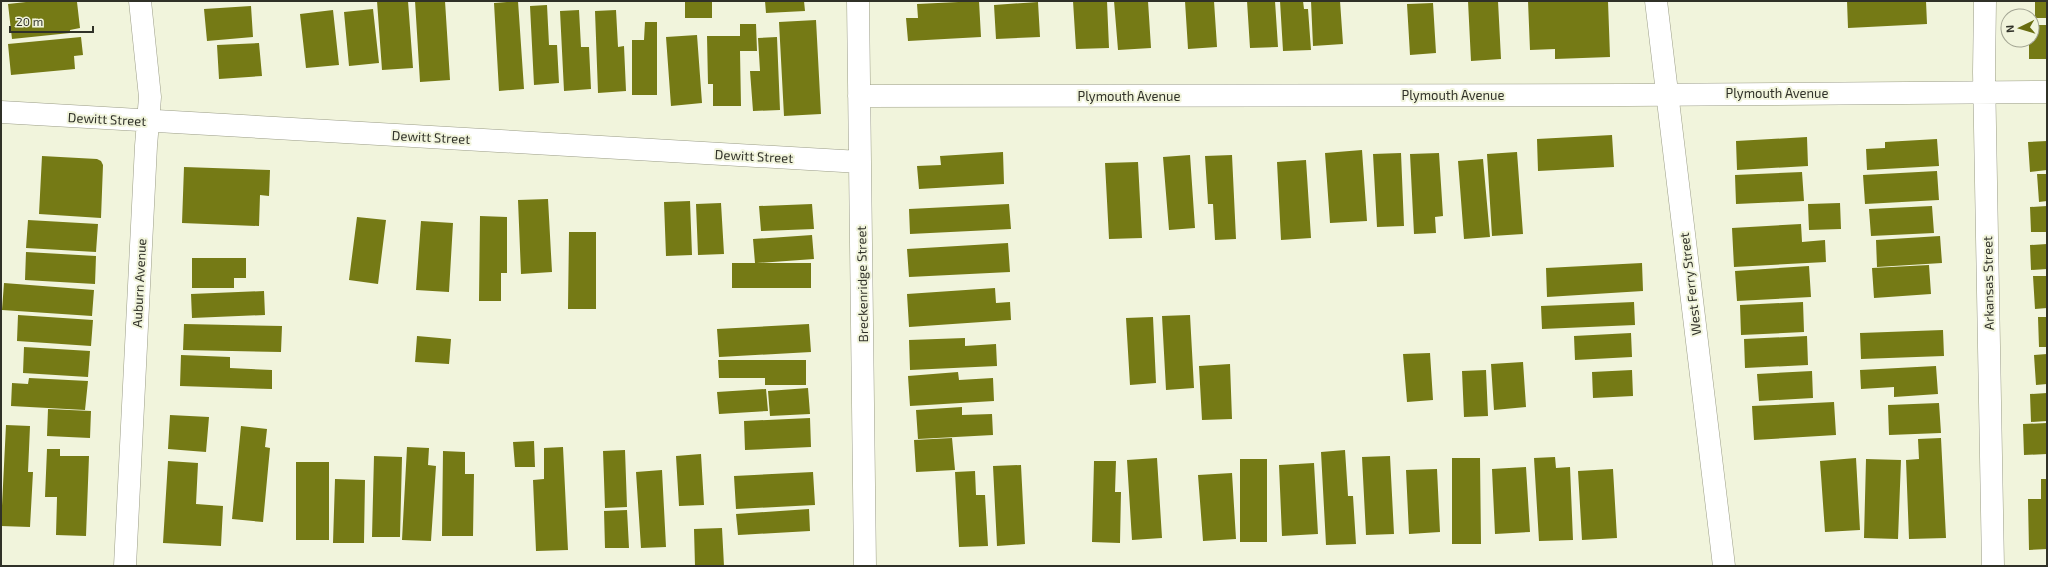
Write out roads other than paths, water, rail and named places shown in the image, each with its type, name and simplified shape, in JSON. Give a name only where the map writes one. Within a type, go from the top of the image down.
[{"type":"street","name":"Auburn Avenue","points":[[124,566],[150,97],[140,1]]},
{"type":"street","name":"Breckenridge Street","points":[[858,1],[865,566]]},
{"type":"street","name":"West Ferry Street","points":[[1656,1],[1724,566]]},
{"type":"street","name":"Arkansas Street","points":[[1985,1],[1984,92],[1993,566]]},
{"type":"street","name":"Plymouth Avenue","points":[[859,96],[1667,95],[2047,92]]},
{"type":"street","name":"Dewitt Street","points":[[1,112],[860,162]]}]
